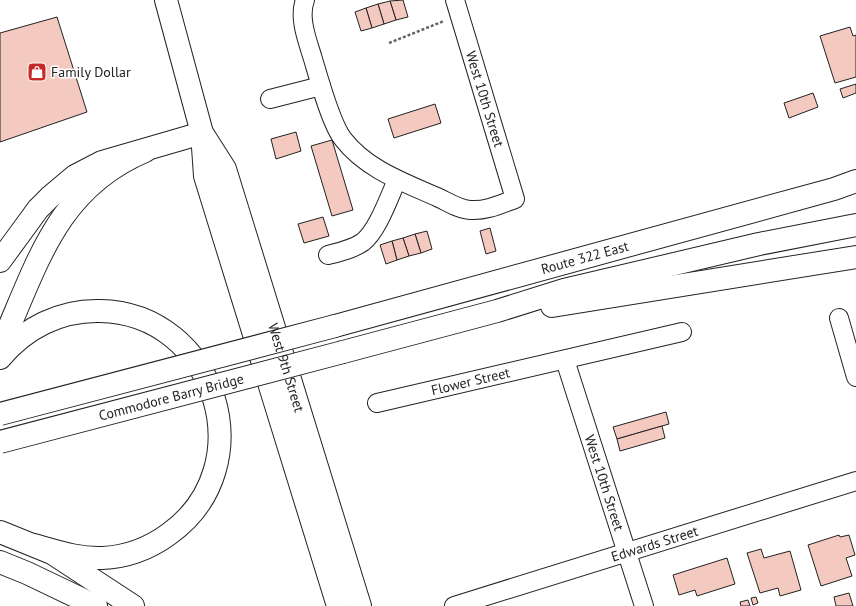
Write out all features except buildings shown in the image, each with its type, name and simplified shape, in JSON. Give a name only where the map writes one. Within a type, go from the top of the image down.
[{"type":"main road","name":"West 9th Street","points":[[166,0],[202,133],[205,176],[338,606]]},
{"type":"main road","name":"West 9th Street","points":[[202,133],[225,170],[360,606]]},
{"type":"main road","points":[[0,261],[38,209],[63,185],[88,168],[102,162],[145,151],[202,133]]},
{"type":"main road","points":[[0,348],[46,244],[65,212],[76,198],[100,176],[115,166],[145,151]]},
{"type":"main road","points":[[834,189],[856,181]]},
{"type":"main road","points":[[834,189],[856,185]]},
{"type":"main road","name":"Route 322 East","points":[[335,326],[834,189]]},
{"type":"main road","points":[[497,311],[579,286],[759,244],[856,225]]},
{"type":"main road","points":[[497,311],[544,308],[856,257]]},
{"type":"main road","points":[[0,358],[17,340],[31,330],[60,316],[92,311],[124,313],[154,324],[168,333],[186,349],[201,367],[209,382],[218,412],[220,445],[213,476],[198,505],[176,529],[158,541],[134,552],[102,558],[70,555],[34,545]]},
{"type":"main road","name":"Commodore Barry Bridge","points":[[0,442],[497,311]]},
{"type":"main road","name":"Commodore Barry Bridge","points":[[0,414],[335,326]]},
{"type":"main road","points":[[7,534],[34,545],[70,564],[133,606]]},
{"type":"main road","points":[[0,562],[27,573],[96,606]]},
{"type":"street","points":[[305,0],[303,4],[304,27],[321,86],[341,138],[358,156],[374,167],[398,180],[372,230],[363,241],[347,250],[328,255]]},
{"type":"street","name":"West 10th Street","points":[[398,180],[470,210],[489,208],[515,199],[458,8]]},
{"type":"street","points":[[270,99],[321,86]]},
{"type":"street","points":[[839,318],[851,342],[856,377]]},
{"type":"street","name":"Flower Street","points":[[377,403],[682,332]]},
{"type":"street","name":"West 10th Street","points":[[565,360],[644,606]]},
{"type":"street","name":"Edwards Street","points":[[461,605],[856,481]]},
{"type":"path","points":[[389,43],[434,24],[458,8]]},
{"type":"place","name":"Family Dollar","points":[[37,72]]}]
